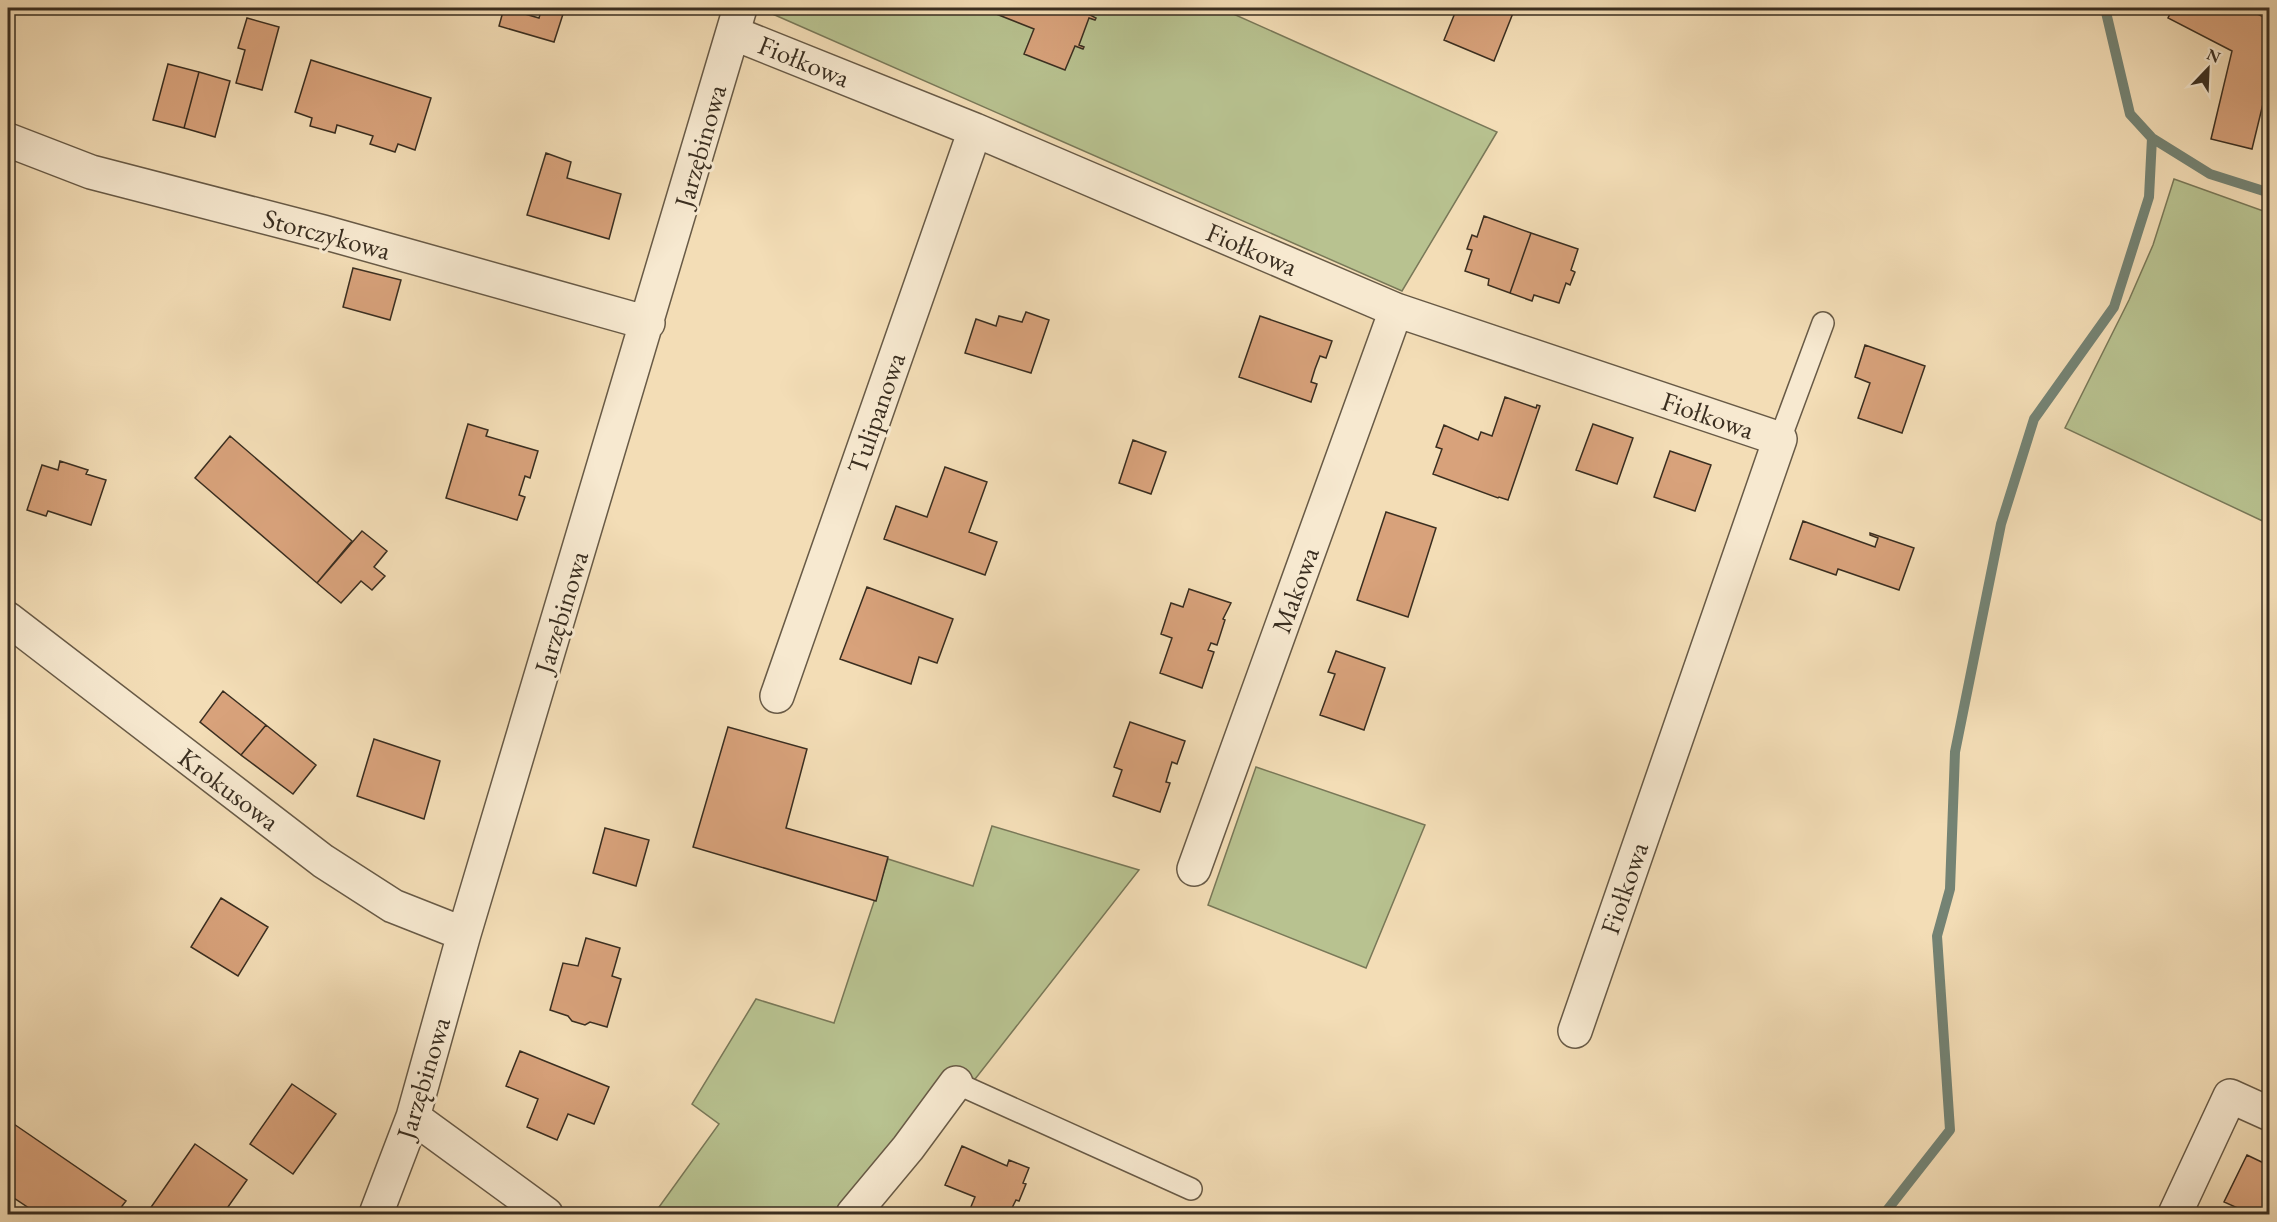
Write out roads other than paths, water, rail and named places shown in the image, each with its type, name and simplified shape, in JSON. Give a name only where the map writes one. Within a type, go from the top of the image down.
[{"type":"street","name":"Fiołkowa","points":[[737,20],[975,130],[1396,310],[1780,440],[1575,1030]]},
{"type":"street","name":"Jarzębinowa","points":[[376,1215],[413,1117],[464,934],[737,20]]},
{"type":"street","name":"Tulipanowa","points":[[777,696],[975,130]]},
{"type":"street","name":"Storczykowa","points":[[8,140],[91,172],[323,232],[648,323]]},
{"type":"street","name":"Makowa","points":[[1194,869],[1396,310]]},
{"type":"street","name":"Krokusowa","points":[[8,619],[323,861],[393,906],[464,934]]},
{"type":"street","points":[[854,1215],[908,1149],[956,1083]]},
{"type":"street","points":[[2175,1215],[2230,1096],[2270,1114]]},
{"type":"street","points":[[413,1117],[546,1215]]},
{"type":"lane","name":"Fiołkowa","points":[[1780,440],[1823,323]]},
{"type":"lane","points":[[956,1083],[1191,1190]]},
{"type":"waterway","points":[[2105,8],[2130,114],[2152,138],[2210,174],[2270,193]]},
{"type":"waterway","points":[[1884,1214],[1950,1130],[1937,936],[1950,889],[1955,752],[2001,524],[2034,419],[2114,307],[2149,197],[2152,138]]}]
